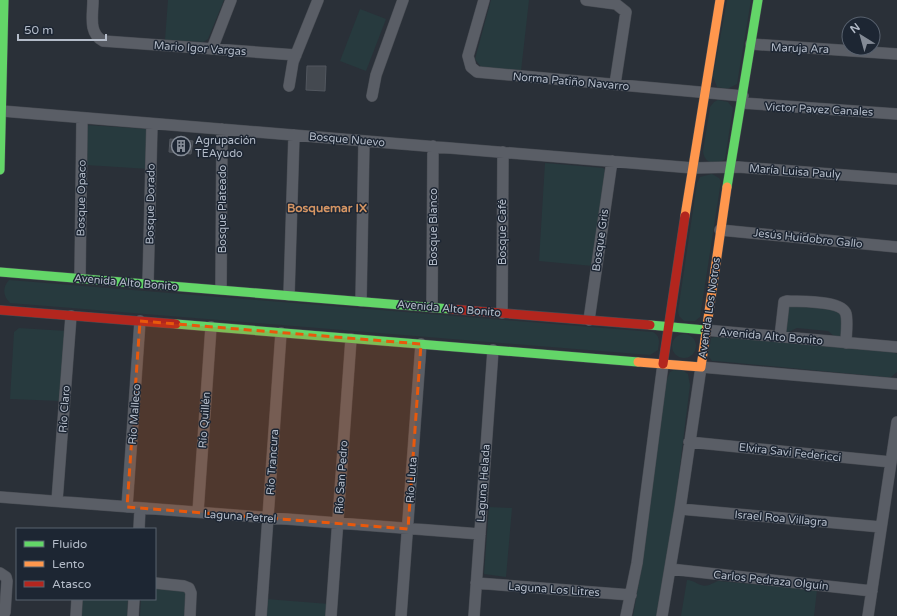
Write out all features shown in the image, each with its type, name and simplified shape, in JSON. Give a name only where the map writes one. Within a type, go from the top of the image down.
[{"type":"street","points":[[0,170],[4,0]]},
{"type":"street","name":"Mario Igor Vargas","points":[[93,0],[92,30],[97,38],[103,41],[296,55]]},
{"type":"street","points":[[212,49],[231,0]]},
{"type":"street","points":[[290,86],[296,55],[318,0]]},
{"type":"street","points":[[372,96],[376,75],[403,0]]},
{"type":"street","name":"Norma Patiño Navarro","points":[[484,0],[468,56],[469,64],[474,70],[481,73],[704,92],[742,100]]},
{"type":"street","points":[[586,0],[616,4],[626,12],[615,84]]},
{"type":"street","points":[[626,616],[631,594],[662,364],[704,92],[720,0]]},
{"type":"street","name":"Avenida Los Notros","points":[[662,616],[680,509],[720,230],[758,0]]},
{"type":"street","name":"Maruja Ara","points":[[751,44],[897,54]]},
{"type":"street","name":"Victor Pavez Canales","points":[[742,100],[897,114]]},
{"type":"street","name":"Bosque Nuevo","points":[[2,111],[692,168]]},
{"type":"street","name":"Bosque Opaco","points":[[80,278],[82,118]]},
{"type":"street","name":"Bosque Dorado","points":[[148,284],[152,124]]},
{"type":"street","name":"Bosque Plateado","points":[[221,289],[222,129]]},
{"type":"street","points":[[289,295],[294,135]]},
{"type":"street","points":[[361,301],[364,141]]},
{"type":"street","name":"Bosque Blanco","points":[[432,307],[433,146]]},
{"type":"street","name":"Bosque Café","points":[[502,152],[502,312]]},
{"type":"street","name":"Bosque Gris","points":[[589,320],[612,161]]},
{"type":"street","name":"María Luisa Pauly","points":[[692,168],[730,167],[897,179]]},
{"type":"street","name":"Jesús Huidobro Gallo","points":[[720,230],[897,248]]},
{"type":"street","name":"Avenida Alto Bonito","points":[[0,272],[668,326],[897,348]]},
{"type":"street","points":[[780,337],[784,302],[834,304],[843,308],[847,316],[846,343]]},
{"type":"street","points":[[0,310],[897,384]]},
{"type":"street","name":"Río Claro","points":[[57,502],[71,316]]},
{"type":"street","name":"Río Malleco","points":[[127,507],[140,322]]},
{"type":"street","name":"Río Quillén","points":[[198,512],[211,327]]},
{"type":"street","name":"Río Trancura","points":[[260,616],[281,333]]},
{"type":"street","name":"Río San Pedro","points":[[331,616],[351,339]]},
{"type":"street","name":"Río Lluta","points":[[401,616],[421,344]]},
{"type":"street","name":"Laguna Helada","points":[[474,616],[493,350]]},
{"type":"street","points":[[868,616],[897,422]]},
{"type":"street","name":"Elvira Savi Federicci","points":[[689,442],[891,462]]},
{"type":"street","name":"Laguna Petrel","points":[[0,497],[480,534]]},
{"type":"street","points":[[139,528],[140,508]]},
{"type":"street","name":"Israel Roa Villagra","points":[[680,509],[881,527]]},
{"type":"street","name":"Carlos Pedraza Olguín","points":[[670,569],[872,591]]},
{"type":"street","points":[[0,573],[6,577],[7,581],[5,612],[3,616]]},
{"type":"street","points":[[156,583],[184,586],[189,588],[191,593],[190,616]]},
{"type":"street","name":"Laguna Los Litres","points":[[476,583],[631,594]]},
{"type":"street","points":[[76,616],[77,600]]},
{"type":"street","points":[[133,616],[134,600]]},
{"type":"highlighted area","points":[[140,321],[421,344],[408,529],[127,507]]},
{"type":"green space","points":[[168,0],[224,0],[208,39],[203,42],[165,40]]},
{"type":"green space","points":[[491,0],[529,0],[521,71],[481,67],[475,59]]},
{"type":"green space","points":[[727,0],[751,0],[737,84],[727,89],[717,87],[713,77]]},
{"type":"green space","points":[[360,9],[386,19],[366,71],[340,61]]},
{"type":"green space","points":[[718,100],[728,102],[733,108],[725,159],[718,163],[714,163],[706,159],[703,151],[710,107]]},
{"type":"green space","points":[[86,125],[149,129],[149,169],[86,165]]},
{"type":"green space","points":[[545,163],[603,168],[607,172],[593,266],[539,261]]},
{"type":"green space","points":[[712,174],[721,181],[700,317],[695,321],[684,321],[679,316],[678,311],[697,183],[700,177]]},
{"type":"green space","points":[[9,280],[653,332],[659,340],[659,345],[658,350],[650,355],[10,303],[4,292],[5,286]]},
{"type":"green space","points":[[788,303],[842,311],[842,336],[834,336],[828,331],[797,328],[786,333],[784,308]]},
{"type":"green space","points":[[19,328],[67,331],[61,401],[10,399],[14,332]]},
{"type":"green space","points":[[684,334],[689,335],[695,341],[695,351],[689,357],[684,358],[679,357],[673,351],[672,346],[673,341],[679,335]]},
{"type":"green space","points":[[715,337],[889,350],[897,354],[897,372],[891,377],[885,377],[712,361],[708,355],[711,338]]},
{"type":"green space","points":[[674,370],[684,371],[688,374],[690,385],[672,530],[658,616],[633,616],[643,559],[665,384],[670,372]]},
{"type":"green space","points":[[489,507],[512,508],[506,577],[484,574]]},
{"type":"green space","points":[[687,580],[706,586],[718,581],[817,590],[814,616],[681,616]]},
{"type":"green space","points":[[156,587],[186,591],[186,616],[140,616],[141,600],[156,600]]},
{"type":"green space","points":[[266,599],[329,604],[328,616],[265,616]]},
{"type":"green space","points":[[81,600],[128,600],[127,616],[80,616]]},
{"type":"building","points":[[307,66],[326,66],[325,91],[306,90]]},
{"type":"building","name":"Agrupación TEAyudo","points":[[170,139],[193,141],[191,154],[169,152]]},
{"type":"traffic: fast","points":[[0,170],[4,0]]},
{"type":"traffic: fast","points":[[727,187],[758,0]]},
{"type":"traffic: fast","points":[[0,272],[450,309]]},
{"type":"traffic: fast","points":[[176,324],[638,362]]},
{"type":"traffic: fast","points":[[650,325],[705,330]]},
{"type":"traffic: slow","points":[[685,216],[720,0]]},
{"type":"traffic: slow","points":[[638,362],[701,367],[727,187]]},
{"type":"traffic: jam","points":[[663,364],[685,216]]},
{"type":"traffic: jam","points":[[450,309],[650,325]]},
{"type":"traffic: jam","points":[[0,310],[176,324]]},
{"type":"place","name":"Agrupación TEAyudo","points":[[181,146]]},
{"type":"district","name":"Bosquemar IX","points":[[327,208]]}]
